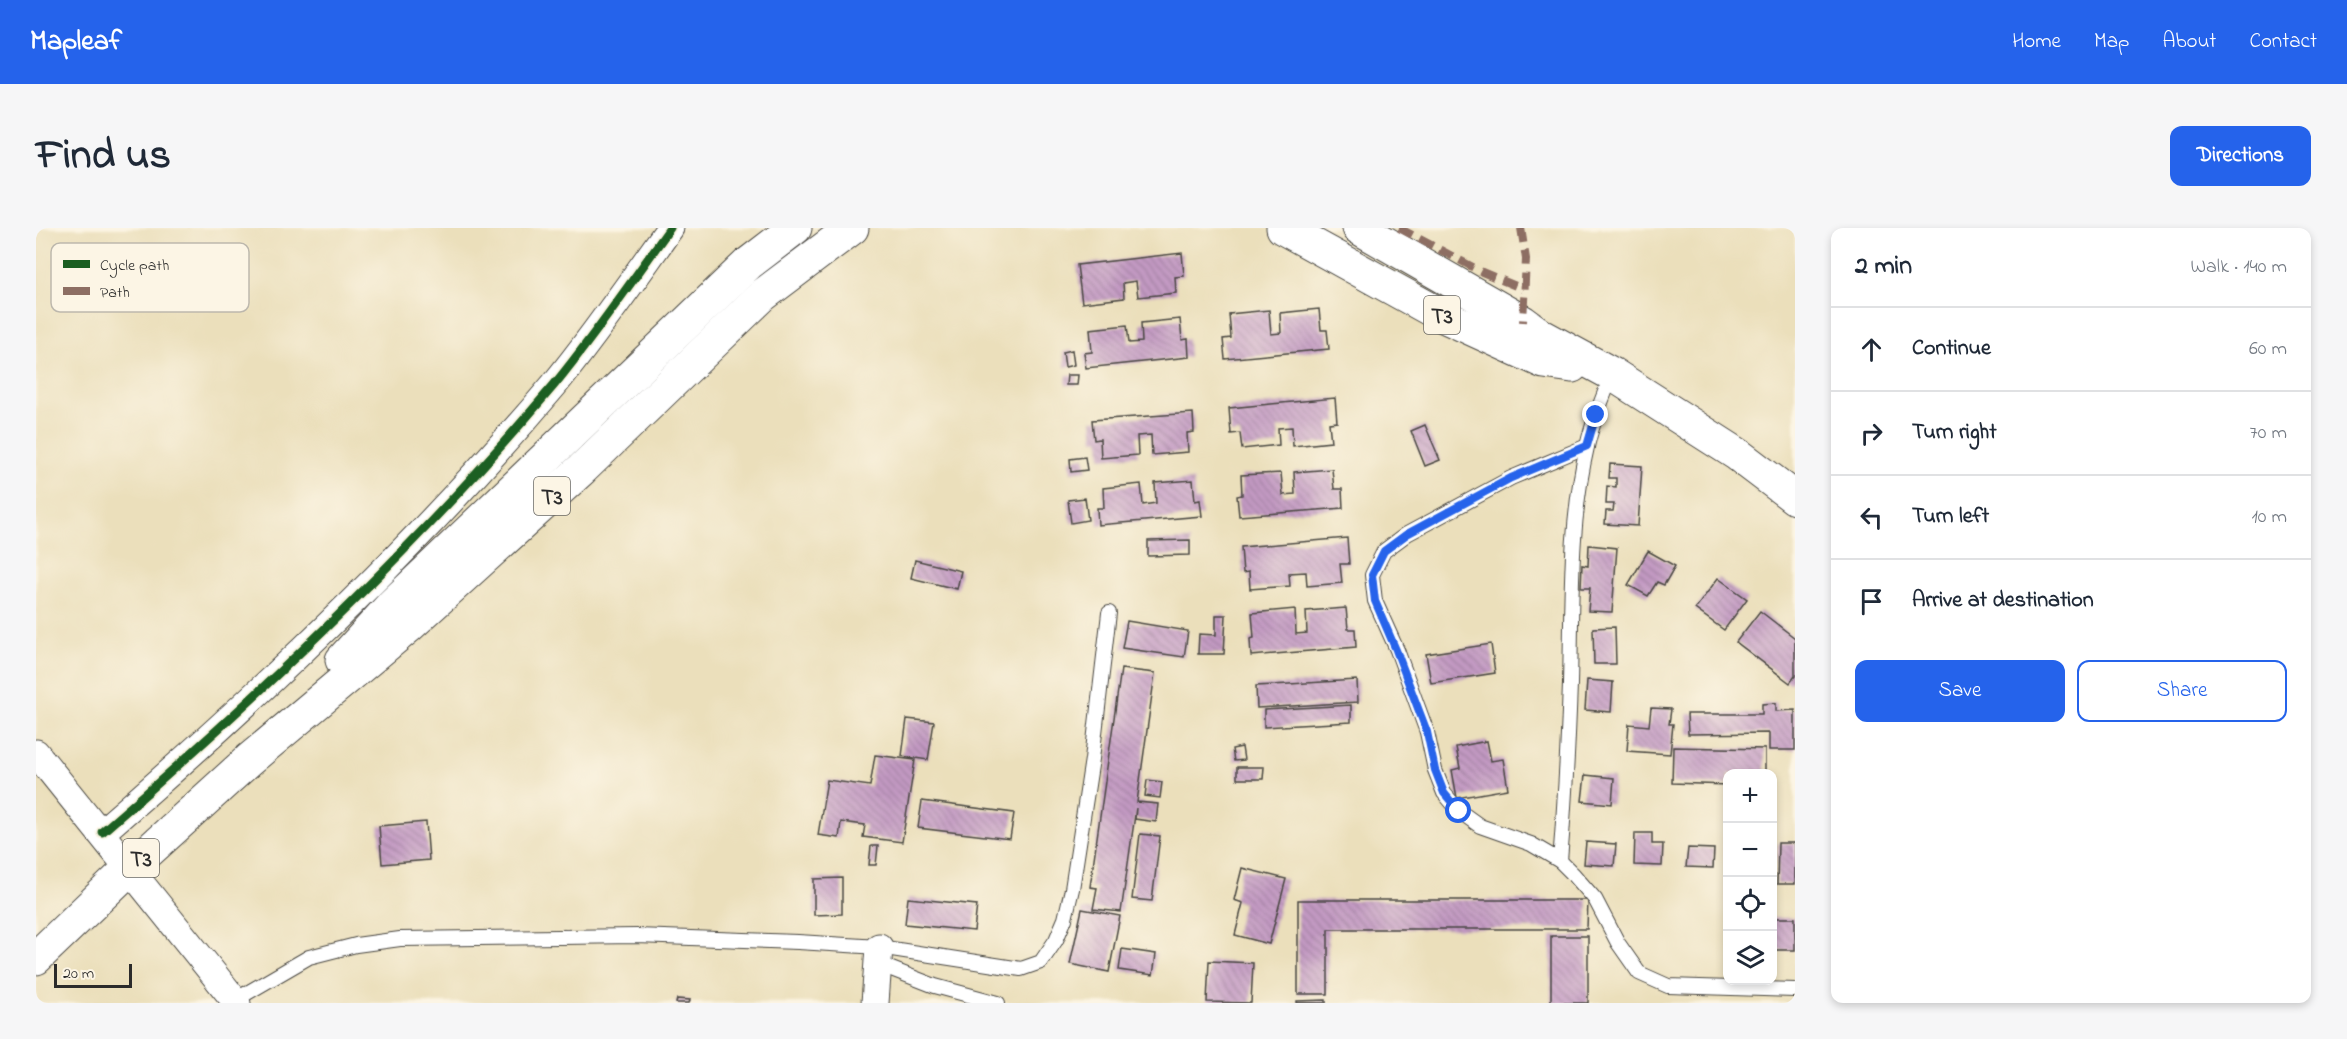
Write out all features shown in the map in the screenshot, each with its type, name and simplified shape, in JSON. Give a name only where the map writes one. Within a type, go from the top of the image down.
[{"type":"highway","name":"T3","points":[[249,760],[401,597],[748,264],[795,228]]},
{"type":"highway","name":"T3","points":[[36,958],[129,868],[249,760],[409,626],[582,469],[763,295],[852,228]]},
{"type":"highway","name":"T3","points":[[1283,228],[1437,313],[1505,345],[1545,362],[1612,374]]},
{"type":"highway","name":"T3","points":[[1359,228],[1523,322],[1542,336],[1612,374],[1737,453],[1795,498]]},
{"type":"street","points":[[102,832],[306,648],[397,557],[554,384],[670,228]]},
{"type":"street","points":[[36,753],[102,832],[236,1002]]},
{"type":"street","points":[[875,1003],[878,955]]},
{"type":"lane","points":[[1560,861],[1578,497],[1587,446],[1612,374]]},
{"type":"lane","points":[[1587,446],[1511,478],[1407,534],[1384,551],[1372,575],[1375,601],[1427,732],[1435,770],[1444,793],[1459,811],[1480,826],[1531,844],[1560,861],[1595,899],[1618,943],[1640,973],[1668,986],[1795,990]]},
{"type":"lane","points":[[236,1002],[309,957],[356,945],[400,939],[472,936],[637,936],[777,940],[878,955],[1021,969],[1041,962],[1060,930],[1072,889],[1092,759],[1109,613]]},
{"type":"lane","points":[[878,955],[935,986],[998,1003]]},
{"type":"building","points":[[1182,253],[1184,276],[1175,277],[1176,293],[1138,297],[1136,281],[1123,283],[1124,298],[1082,303],[1077,265]]},
{"type":"building","points":[[1319,309],[1321,330],[1327,330],[1329,349],[1225,359],[1223,339],[1231,338],[1229,314],[1269,310],[1271,334],[1281,333],[1280,313]]},
{"type":"building","points":[[1180,319],[1182,340],[1188,339],[1189,357],[1086,368],[1084,353],[1092,352],[1090,329],[1127,325],[1129,343],[1142,342],[1141,323]]},
{"type":"building","points":[[1072,350],[1074,365],[1065,367],[1063,352]]},
{"type":"building","points":[[1067,375],[1078,375],[1077,385],[1066,385]]},
{"type":"building","points":[[1335,398],[1337,422],[1329,423],[1331,442],[1293,446],[1292,427],[1278,428],[1279,445],[1242,449],[1240,433],[1231,434],[1229,408]]},
{"type":"building","points":[[1193,413],[1194,432],[1187,433],[1188,452],[1152,455],[1151,435],[1137,436],[1138,455],[1101,458],[1100,439],[1094,440],[1092,420]]},
{"type":"building","points":[[1425,425],[1440,460],[1425,466],[1411,431]]},
{"type":"building","points":[[1085,457],[1087,470],[1071,472],[1070,459]]},
{"type":"building","points":[[1610,464],[1642,466],[1638,526],[1605,524],[1606,511],[1613,511],[1614,504],[1606,504],[1607,486],[1616,487],[1616,478],[1609,478]]},
{"type":"building","points":[[1332,469],[1334,489],[1342,489],[1343,508],[1239,516],[1237,496],[1242,495],[1241,475],[1281,473],[1283,495],[1295,494],[1294,472]]},
{"type":"building","points":[[1193,480],[1195,501],[1200,500],[1202,516],[1098,525],[1097,508],[1104,508],[1103,488],[1141,484],[1143,505],[1156,503],[1155,483]]},
{"type":"building","points":[[1085,498],[1088,520],[1071,523],[1068,500]]},
{"type":"building","points":[[1347,538],[1349,564],[1340,564],[1342,583],[1307,586],[1306,572],[1289,573],[1290,586],[1250,589],[1249,572],[1243,573],[1241,547]]},
{"type":"building","points":[[1190,540],[1190,555],[1148,556],[1148,541]]},
{"type":"building","points":[[1589,545],[1617,548],[1612,612],[1588,611],[1590,588],[1581,588],[1582,565],[1588,566]]},
{"type":"building","points":[[1648,551],[1675,566],[1664,585],[1657,582],[1648,596],[1628,585]]},
{"type":"building","points":[[915,560],[961,571],[957,589],[911,578]]},
{"type":"building","points":[[1718,578],[1747,599],[1724,630],[1695,609]]},
{"type":"building","points":[[1346,608],[1348,629],[1355,629],[1356,647],[1251,656],[1250,639],[1254,638],[1252,613],[1295,609],[1296,634],[1307,633],[1306,611]]},
{"type":"building","points":[[1760,611],[1795,638],[1795,676],[1790,683],[1736,642]]},
{"type":"building","points":[[1216,615],[1226,615],[1224,654],[1198,654],[1199,634],[1216,635]]},
{"type":"building","points":[[1127,621],[1188,631],[1184,657],[1122,648]]},
{"type":"building","points":[[1615,627],[1616,664],[1594,664],[1593,628]]},
{"type":"building","points":[[1491,644],[1495,673],[1431,683],[1426,654]]},
{"type":"building","points":[[1121,669],[1155,673],[1137,802],[1158,804],[1156,822],[1135,819],[1136,808],[1121,912],[1093,909],[1097,888],[1090,887]]},
{"type":"building","points":[[1357,680],[1358,702],[1257,708],[1256,686]]},
{"type":"building","points":[[1587,680],[1613,682],[1611,712],[1585,710]]},
{"type":"building","points":[[1776,703],[1776,711],[1795,710],[1795,750],[1769,750],[1769,733],[1688,734],[1687,714],[1762,714],[1762,704]]},
{"type":"building","points":[[1351,705],[1351,722],[1264,727],[1264,710]]},
{"type":"building","points":[[1651,708],[1671,709],[1669,724],[1673,724],[1670,754],[1627,751],[1629,724],[1649,726]]},
{"type":"building","points":[[907,719],[934,722],[928,760],[902,756]]},
{"type":"building","points":[[1487,741],[1491,761],[1503,759],[1508,789],[1457,798],[1452,770],[1460,768],[1456,747]]},
{"type":"building","points":[[1242,747],[1244,760],[1234,761],[1232,749]]},
{"type":"building","points":[[1673,747],[1765,749],[1765,769],[1723,769],[1723,785],[1672,783]]},
{"type":"building","points":[[875,755],[915,760],[902,842],[863,837],[865,825],[841,822],[839,838],[818,835],[827,780],[870,786]]},
{"type":"building","points":[[1237,767],[1264,767],[1263,779],[1237,779]]},
{"type":"building","points":[[1585,775],[1614,778],[1612,804],[1582,801]]},
{"type":"building","points":[[1147,780],[1162,782],[1160,798],[1145,796]]},
{"type":"building","points":[[922,801],[1014,813],[1010,839],[918,828]]},
{"type":"building","points":[[426,822],[429,860],[382,864],[379,826]]},
{"type":"building","points":[[1635,833],[1652,833],[1652,844],[1663,844],[1662,866],[1634,865]]},
{"type":"building","points":[[1140,834],[1160,836],[1152,901],[1132,899]]},
{"type":"building","points":[[1586,842],[1616,844],[1614,866],[1584,864]]},
{"type":"building","points":[[1778,843],[1795,843],[1795,884],[1777,884]]},
{"type":"building","points":[[871,846],[878,846],[876,865],[869,865]]},
{"type":"building","points":[[1688,848],[1714,849],[1713,868],[1686,867]]},
{"type":"building","points":[[1242,868],[1286,879],[1269,944],[1235,935],[1243,903],[1234,900]]},
{"type":"building","points":[[842,878],[842,914],[814,915],[814,879]]},
{"type":"building","points":[[908,898],[977,905],[974,931],[905,924]]},
{"type":"building","points":[[1298,900],[1588,900],[1587,929],[1328,929],[1328,994],[1298,994]]},
{"type":"building","points":[[1082,909],[1120,916],[1109,972],[1070,964]]},
{"type":"building","points":[[1777,918],[1795,918],[1795,950],[1777,950]]},
{"type":"building","points":[[1551,936],[1588,936],[1588,1003],[1551,1003]]},
{"type":"building","points":[[1122,949],[1156,954],[1153,975],[1119,970]]},
{"type":"building","points":[[1209,961],[1253,963],[1251,1003],[1207,1002]]},
{"type":"building","points":[[677,999],[690,1000],[689,1003],[676,1003]]},
{"type":"building","points":[[1326,1000],[1326,1003],[1297,1003],[1297,1001]]},
{"type":"marked path","points":[[1399,228],[1482,272],[1523,289]]},
{"type":"marked path","points":[[1521,228],[1526,259],[1523,322]]},
{"type":"cycle path","points":[[102,832],[279,673],[337,618],[448,504],[554,385],[670,228]]},
{"type":"route","points":[[1459,811],[1444,793],[1435,770],[1427,732],[1375,601],[1372,575],[1384,551],[1407,534],[1511,478],[1587,446],[1596,415]]}]
